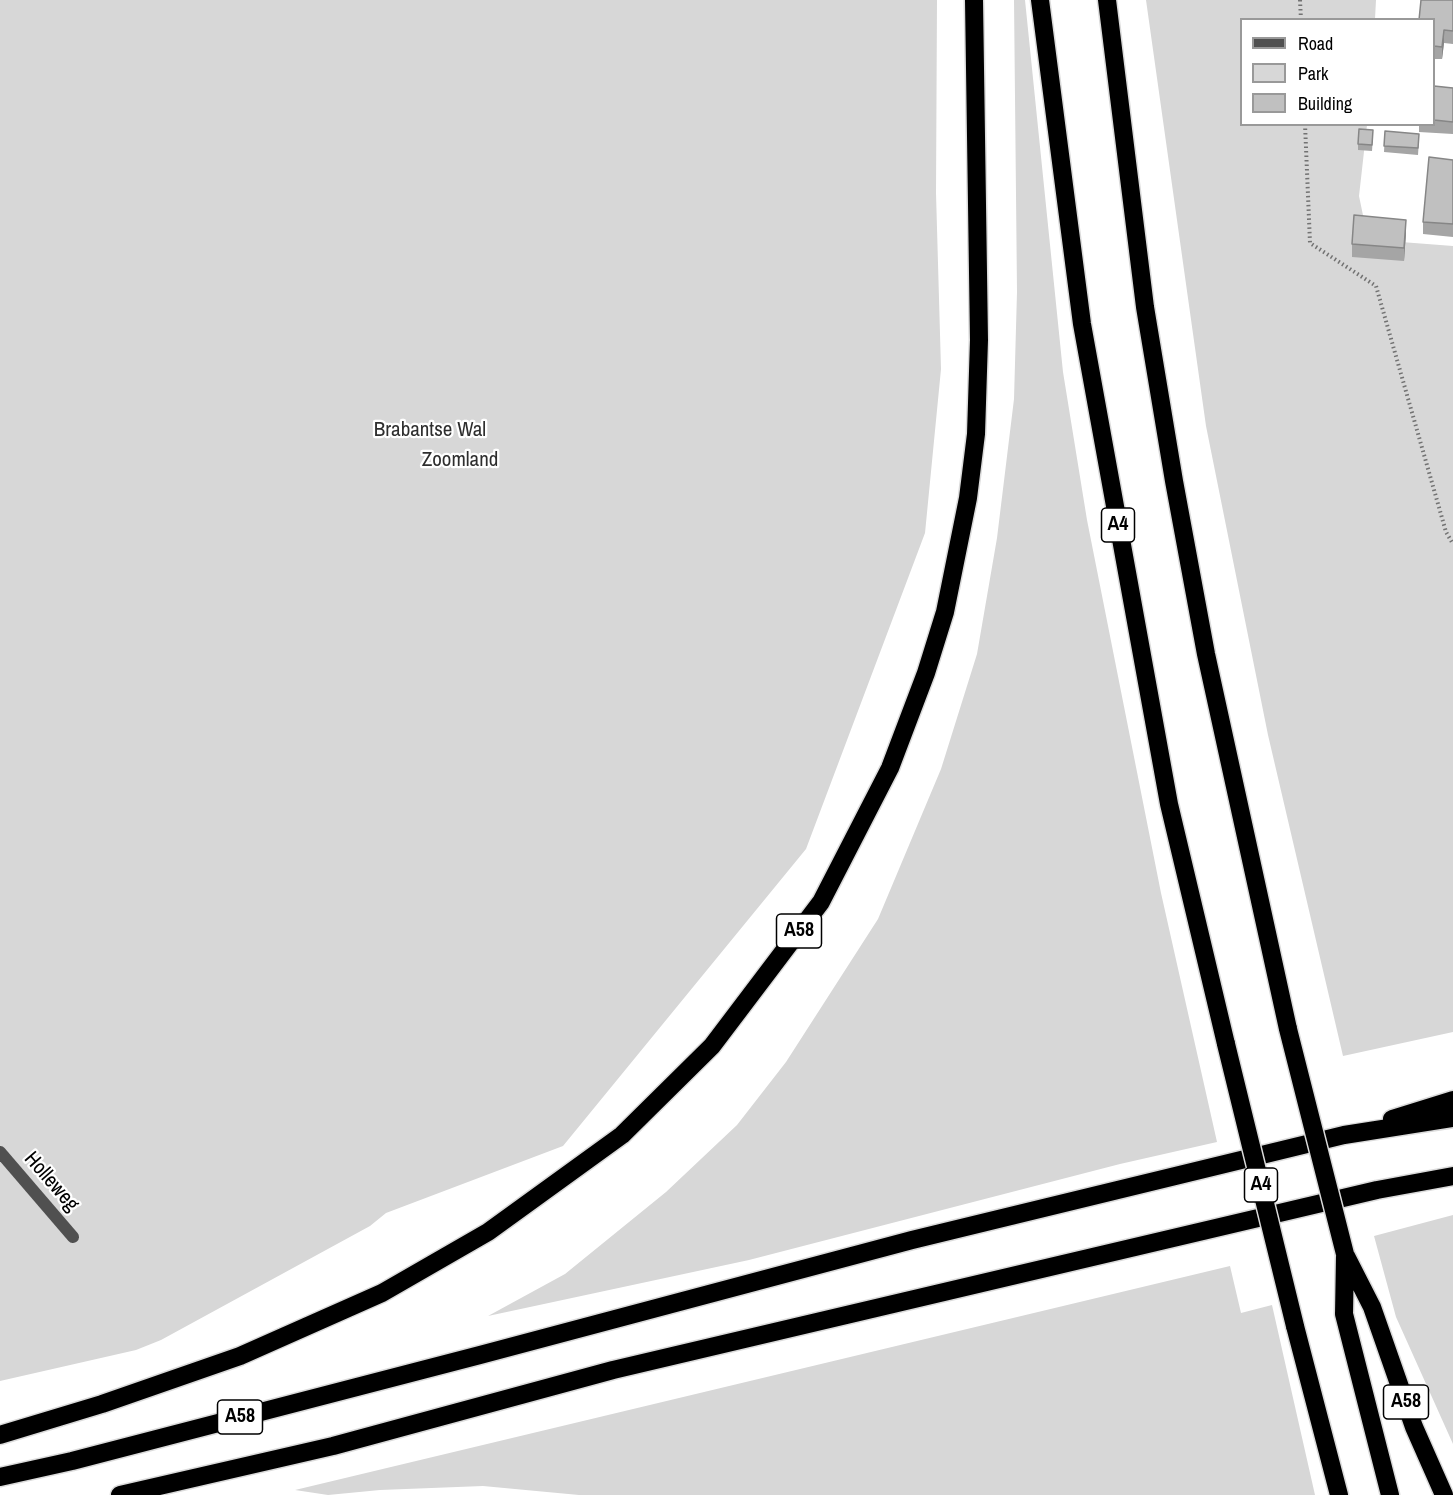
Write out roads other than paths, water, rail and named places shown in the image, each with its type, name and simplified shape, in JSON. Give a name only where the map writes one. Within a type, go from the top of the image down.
[{"type":"highway","name":"A58","points":[[0,1436],[102,1404],[240,1356],[382,1293],[488,1232],[622,1135],[696,1062],[712,1046],[820,902],[890,768],[922,684],[945,612],[966,509],[976,434],[980,340],[974,0]]},
{"type":"highway","name":"A4","points":[[1040,0],[1082,324],[1169,804],[1295,1326],[1339,1495]]},
{"type":"highway","points":[[1107,0],[1145,307],[1206,654],[1288,1029],[1345,1254],[1344,1314],[1390,1495]]},
{"type":"highway","name":"A58","points":[[0,1476],[72,1461],[912,1240],[1344,1135],[1453,1100]]},
{"type":"highway","points":[[1344,1135],[1453,1118]]},
{"type":"highway","name":"A58","points":[[120,1495],[333,1446],[636,1365],[1377,1190],[1453,1176]]},
{"type":"highway","name":"A58","points":[[1345,1254],[1372,1307],[1414,1427],[1444,1495]]},
{"type":"street","name":"Holleweg","points":[[0,1152],[73,1237]]},
{"type":"park label","name":"Brabantse Wal","points":[[430,430]]},
{"type":"park label","name":"Zoomland","points":[[460,460]]}]
